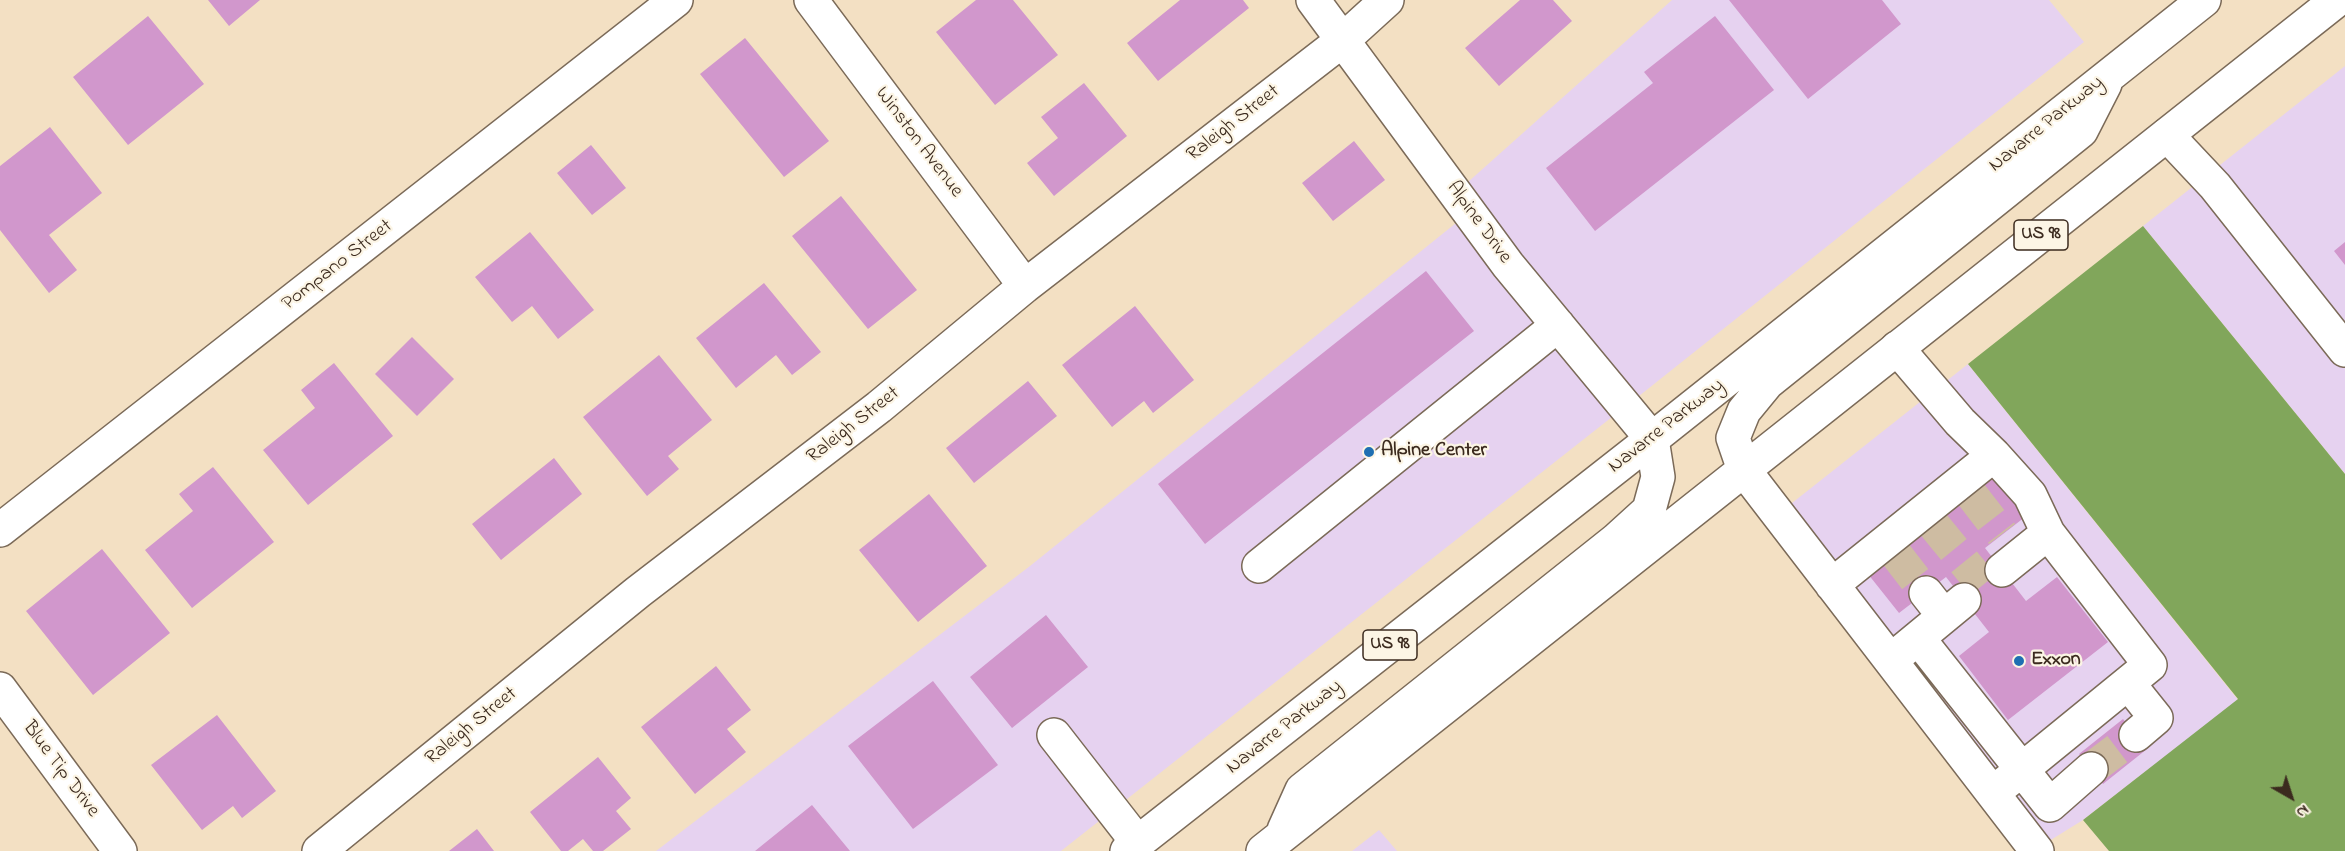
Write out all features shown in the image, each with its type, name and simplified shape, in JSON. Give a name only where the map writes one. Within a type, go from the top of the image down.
[{"type":"main road","name":"Pompano Street","points":[[0,530],[676,0]]},
{"type":"main road","name":"Winston Avenue","points":[[811,0],[1025,286]]},
{"type":"main road","name":"Alpine Drive","points":[[1313,0],[1508,265],[1652,439]]},
{"type":"main road","name":"Raleigh Street","points":[[319,851],[638,592],[879,407],[1025,286],[1343,40],[1387,0]]},
{"type":"main road","name":"Navarre Parkway","points":[[1133,847],[1652,439],[2204,0]]},
{"type":"main road","name":"US 98","points":[[1272,843],[2337,0]]},
{"type":"main road","points":[[2037,851],[1744,470],[1733,438],[1744,411],[1767,383],[2081,131],[2110,74]]},
{"type":"main road","points":[[2167,135],[2215,186],[2345,350]]},
{"type":"main road","points":[[1259,566],[1558,325]]},
{"type":"main road","points":[[1897,348],[1960,422],[2030,495],[2048,533],[2150,665],[1993,793]]},
{"type":"main road","points":[[1272,843],[1302,790],[1616,540],[1648,510],[1658,477],[1652,439]]},
{"type":"main road","points":[[1832,585],[1891,547],[1966,488],[1994,455]]},
{"type":"main road","points":[[2008,554],[2048,533]]},
{"type":"main road","points":[[1890,660],[1918,638],[1945,603]]},
{"type":"main road","points":[[1918,638],[2050,805],[2091,769]]},
{"type":"main road","points":[[2128,683],[2156,718],[2136,735]]},
{"type":"main road","name":"Blue Tip Drive","points":[[0,689],[120,851]]},
{"type":"main road","points":[[1054,735],[1133,847]]},
{"type":"shaded area","points":[[1672,0],[2049,0],[2084,42],[1639,396],[1522,255],[1468,182]]},
{"type":"shaded area","points":[[2345,66],[2345,474],[2143,226]]},
{"type":"shaded area","points":[[1456,223],[1494,275],[1612,417],[1061,851],[656,851],[1030,566]]},
{"type":"shaded area","points":[[1968,364],[2238,700],[2083,820],[2033,851],[1768,522]]},
{"type":"shaded area","points":[[1379,830],[1397,851],[1352,851]]},
{"type":"green space","points":[[2143,226],[2345,474],[2345,851],[2109,851],[2083,820],[2238,699],[1968,364]]},
{"type":"building","points":[[208,0],[260,0],[229,26]]},
{"type":"building","points":[[976,0],[1013,0],[1058,55],[995,105],[936,32]]},
{"type":"building","points":[[1180,0],[1243,0],[1249,8],[1158,81],[1127,43]]},
{"type":"building","points":[[1520,0],[1553,0],[1572,21],[1499,86],[1465,48]]},
{"type":"building","points":[[1729,0],[1882,0],[1901,24],[1808,99]]},
{"type":"building","points":[[148,16],[204,84],[128,145],[73,77]]},
{"type":"building","points":[[1715,16],[1774,90],[1595,231],[1546,168],[1653,83],[1644,72]]},
{"type":"building","points":[[745,38],[829,141],[784,177],[700,74]]},
{"type":"building","points":[[1084,83],[1127,136],[1054,196],[1027,163],[1058,138],[1041,117]]},
{"type":"building","points":[[50,127],[102,193],[49,235],[77,270],[49,293],[0,230],[0,166]]},
{"type":"building","points":[[1354,141],[1385,180],[1333,221],[1302,183]]},
{"type":"building","points":[[591,145],[626,188],[592,215],[557,173]]},
{"type":"building","points":[[841,196],[917,290],[868,329],[792,236]]},
{"type":"building","points":[[530,232],[594,310],[558,339],[532,306],[512,322],[475,277]]},
{"type":"building","points":[[2345,242],[2345,265],[2334,251]]},
{"type":"building","points":[[1426,271],[1474,331],[1205,544],[1158,484]]},
{"type":"building","points":[[764,283],[821,352],[792,375],[776,355],[736,388],[696,338]]},
{"type":"building","points":[[1135,306],[1194,380],[1153,413],[1144,401],[1112,427],[1062,365]]},
{"type":"building","points":[[412,337],[454,379],[417,416],[375,374]]},
{"type":"building","points":[[659,355],[712,420],[668,456],[679,469],[647,496],[583,417]]},
{"type":"building","points":[[334,363],[393,436],[308,505],[263,450],[315,408],[301,390]]},
{"type":"building","points":[[1028,381],[1057,416],[974,483],[946,448]]},
{"type":"building","points":[[554,458],[582,494],[501,560],[472,524]]},
{"type":"building","points":[[213,467],[274,542],[192,608],[145,550],[193,511],[179,494]]},
{"type":"building","points":[[2002,470],[2034,510],[1985,548],[2026,601],[2057,577],[2108,642],[2008,720],[1959,656],[1989,632],[1946,577],[1899,613],[1868,574]]},
{"type":"building","points":[[929,494],[987,566],[918,622],[859,550]]},
{"type":"building","points":[[102,549],[170,633],[93,695],[26,611]]},
{"type":"building","points":[[1046,615],[1088,667],[1012,728],[970,677]]},
{"type":"building","points":[[716,666],[751,710],[727,729],[746,752],[695,794],[641,727]]},
{"type":"building","points":[[933,681],[998,765],[913,829],[848,746]]},
{"type":"building","points":[[217,715],[276,791],[242,818],[233,806],[202,830],[151,765]]},
{"type":"building","points":[[2123,719],[2147,749],[2103,784],[2079,754]]},
{"type":"building","points":[[598,757],[631,798],[616,811],[631,829],[603,851],[593,851],[583,839],[568,851],[561,851],[530,812]]},
{"type":"building","points":[[812,805],[850,851],[755,851]]},
{"type":"building","points":[[477,829],[494,851],[449,851]]},
{"type":"tunnel","points":[[1971,494],[2002,534]]},
{"type":"tunnel","points":[[1933,524],[1983,585]]},
{"type":"tunnel","points":[[1895,553],[1926,593]]},
{"type":"tunnel","points":[[2091,769],[2136,735]]},
{"type":"place","name":"Alpine Center","points":[[1369,452]]},
{"type":"place","name":"Exxon","points":[[2019,661]]}]
